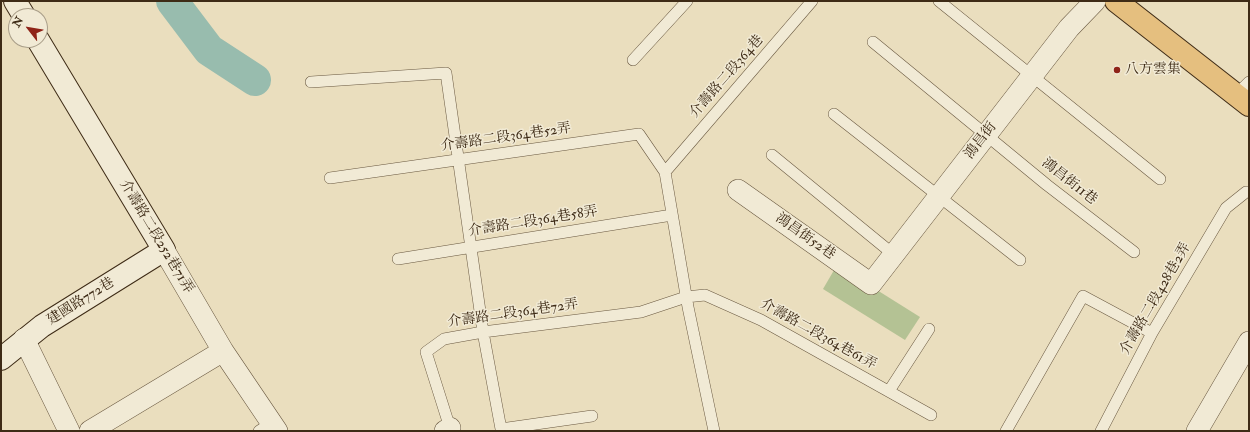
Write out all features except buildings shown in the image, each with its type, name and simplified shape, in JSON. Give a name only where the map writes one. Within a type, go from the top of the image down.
[{"type":"main road","points":[[1116,1],[1244,94]]},
{"type":"street","name":"鴻昌街","points":[[871,284],[1069,28],[1095,1]]},
{"type":"street","name":"介壽路二段252巷71弄","points":[[43,48],[269,428]]},
{"type":"street","name":"鴻昌街52巷","points":[[738,190],[871,284]]},
{"type":"street","name":"建國路772巷","points":[[1,359],[24,339],[164,250]]},
{"type":"street","points":[[24,339],[69,431]]},
{"type":"street","points":[[1199,430],[1249,342]]},
{"type":"street","points":[[90,431],[223,352]]},
{"type":"lane","points":[[633,60],[687,1]]},
{"type":"lane","name":"介壽路二段364巷","points":[[665,172],[812,1]]},
{"type":"lane","points":[[939,1],[1160,179]]},
{"type":"lane","name":"鴻昌街11巷","points":[[872,42],[987,134],[1047,185],[1134,252]]},
{"type":"lane","points":[[311,82],[446,74],[482,332],[501,430],[592,416]]},
{"type":"lane","points":[[834,114],[1020,260]]},
{"type":"lane","name":"介壽路二段364巷52弄","points":[[330,178],[639,134],[665,172]]},
{"type":"lane","points":[[772,155],[893,254]]},
{"type":"lane","points":[[665,172],[686,297],[714,431]]},
{"type":"lane","name":"介壽路二段428巷2弄","points":[[1101,431],[1152,333],[1226,208],[1246,192],[1249,192]]},
{"type":"lane","name":"介壽路二段364巷58弄","points":[[398,259],[672,215]]},
{"type":"lane","name":"介壽路二段364巷61弄","points":[[686,297],[705,295],[761,320],[931,415]]},
{"type":"lane","points":[[1006,431],[1083,296],[1152,333]]},
{"type":"lane","name":"介壽路二段364巷72弄","points":[[447,430],[426,352],[444,339],[482,332],[641,312],[686,297]]},
{"type":"lane","points":[[889,392],[929,329]]},
{"type":"green space","points":[[837,265],[920,317],[905,340],[823,289]]},
{"type":"waterway","points":[[172,1],[209,50],[255,80]]},
{"type":"place","name":"八方雲集","points":[[1117,70]]}]
